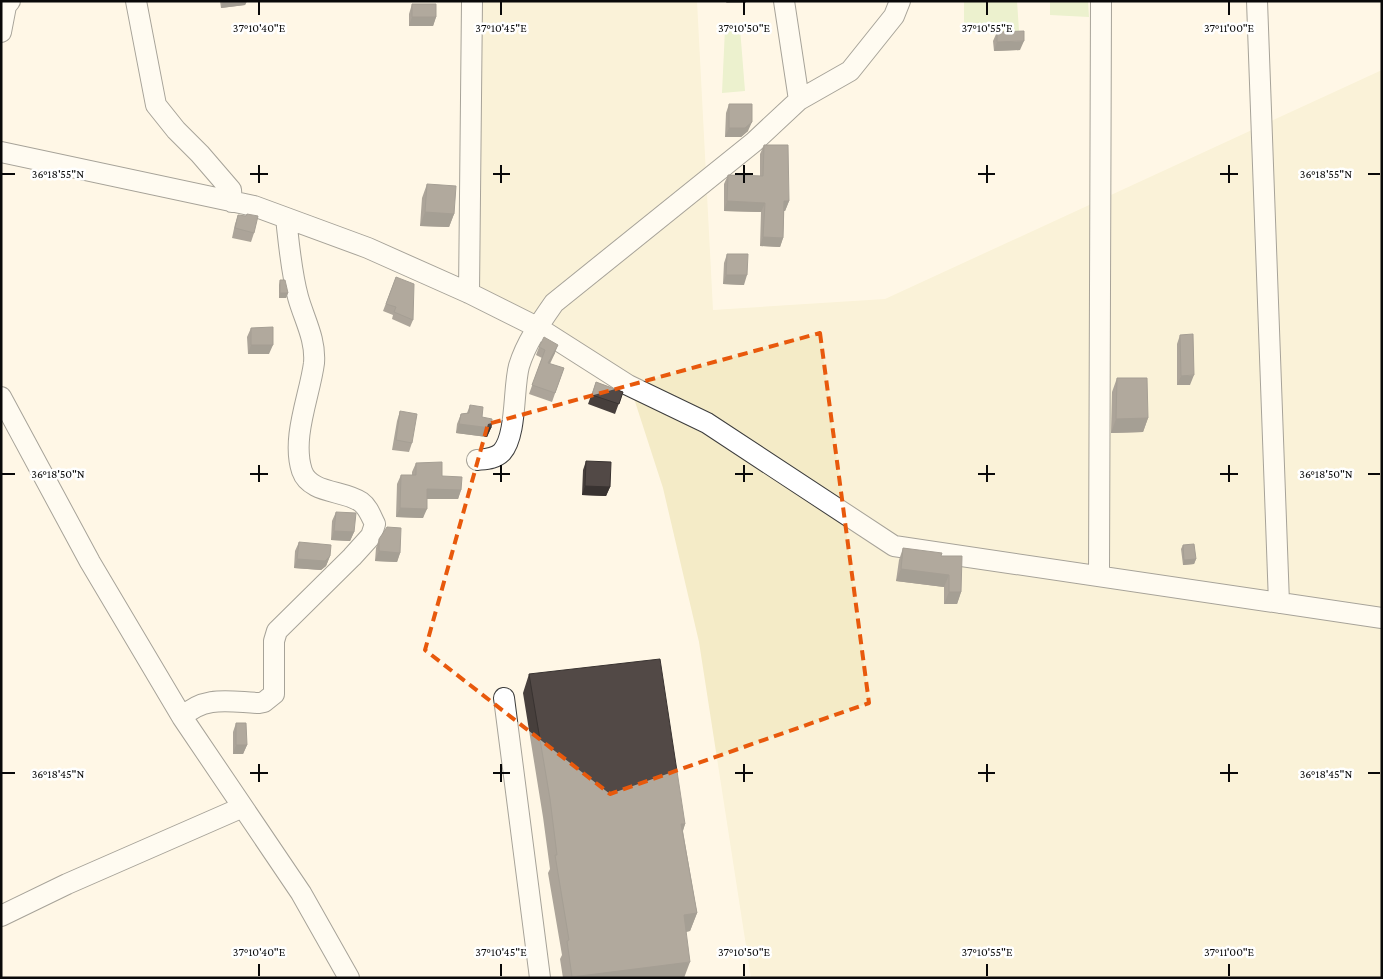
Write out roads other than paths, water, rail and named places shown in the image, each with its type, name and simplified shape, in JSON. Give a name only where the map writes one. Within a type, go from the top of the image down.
[{"type":"street","points":[[1,32],[6,6],[10,1]]},
{"type":"street","points":[[136,1],[156,105],[176,130],[231,190],[232,202]]},
{"type":"street","points":[[469,293],[472,1]]},
{"type":"street","points":[[784,1],[799,100]]},
{"type":"street","points":[[477,460],[493,458],[502,452],[508,439],[519,368],[537,327],[554,303],[754,142],[799,100],[850,71],[894,16],[900,1]]},
{"type":"street","points":[[1099,576],[1101,1]]},
{"type":"street","points":[[1257,1],[1279,602]]},
{"type":"street","points":[[1,152],[254,206],[368,248],[469,293],[537,327],[628,385],[707,423],[894,546],[1382,618]]},
{"type":"street","points":[[182,717],[191,708],[204,703],[259,703],[264,702],[274,694],[274,646],[277,631],[352,558],[371,536],[375,524],[360,501],[312,484],[302,472],[299,448],[302,421],[314,362],[310,326],[298,298],[292,269],[286,218]]},
{"type":"street","points":[[1,397],[90,562],[182,717],[301,893],[348,978]]},
{"type":"street","points":[[504,698],[540,978]]},
{"type":"street","points":[[1,916],[67,884],[244,807]]}]
